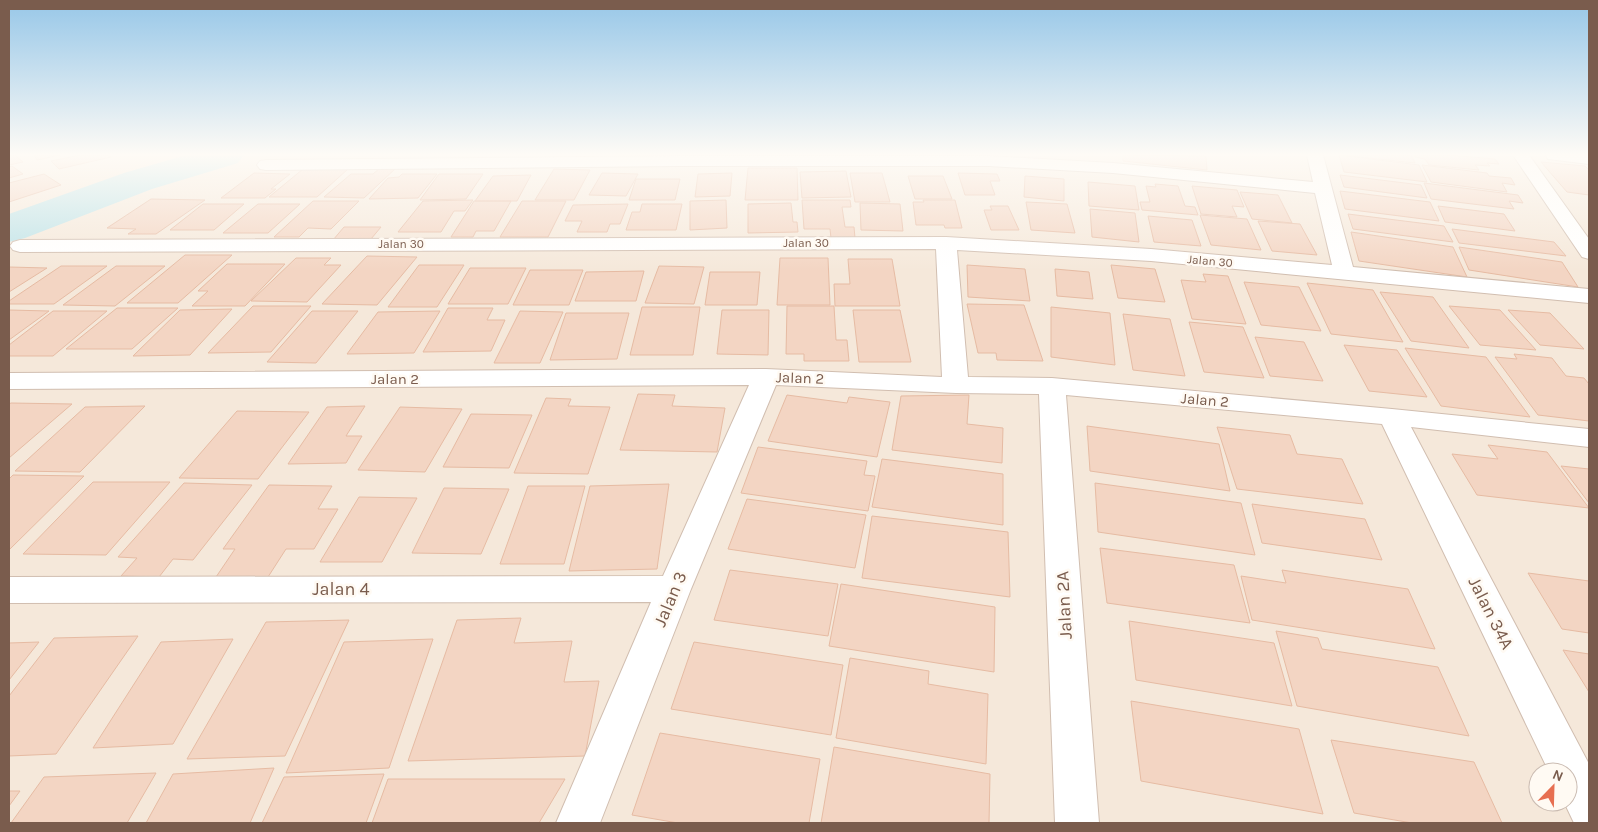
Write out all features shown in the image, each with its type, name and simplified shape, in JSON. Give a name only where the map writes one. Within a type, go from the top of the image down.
[{"type":"street","points":[[1324,194],[1344,272]]},
{"type":"street","points":[[1548,194],[1589,253]]},
{"type":"street","points":[[946,244],[956,385]]},
{"type":"street","name":"Jalan 30","points":[[20,246],[946,244],[1151,255],[1589,296]]},
{"type":"street","name":"Jalan 2","points":[[9,381],[766,377],[956,385],[1052,386],[1392,417],[1589,438]]},
{"type":"street","name":"Jalan 3","points":[[578,823],[674,589],[766,377]]},
{"type":"street","name":"Jalan 2A","points":[[1052,386],[1077,823]]},
{"type":"street","name":"Jalan 34A","points":[[1392,417],[1589,808]]},
{"type":"street","name":"Jalan 4","points":[[9,590],[674,589]]},
{"type":"shaded area","points":[[9,194],[1589,194],[1589,823],[9,823]]},
{"type":"building","points":[[9,194],[34,194],[9,202]]},
{"type":"building","points":[[227,194],[270,194],[265,198],[221,198]]},
{"type":"building","points":[[273,194],[321,194],[317,197],[269,197]]},
{"type":"building","points":[[328,194],[368,194],[364,198],[324,197]]},
{"type":"building","points":[[374,194],[421,194],[418,198],[369,199]]},
{"type":"building","points":[[425,194],[470,194],[466,199],[420,200]]},
{"type":"building","points":[[480,194],[521,194],[517,201],[475,201]]},
{"type":"building","points":[[539,194],[577,194],[574,200],[535,200]]},
{"type":"building","points":[[590,194],[627,194],[626,196]]},
{"type":"building","points":[[631,194],[676,194],[675,200],[629,200]]},
{"type":"building","points":[[695,194],[730,194],[730,196],[695,197]]},
{"type":"building","points":[[746,194],[798,194],[798,200],[745,200]]},
{"type":"building","points":[[802,194],[850,194],[851,197],[802,198]]},
{"type":"building","points":[[854,194],[888,194],[890,202],[855,202]]},
{"type":"building","points":[[913,194],[950,194],[952,199],[915,199]]},
{"type":"building","points":[[965,194],[995,195],[965,195]]},
{"type":"building","points":[[1024,194],[1064,194],[1064,201],[1024,197]]},
{"type":"building","points":[[1088,194],[1136,194],[1139,210],[1089,206]]},
{"type":"building","points":[[1148,194],[1181,194],[1185,206],[1195,207],[1198,215],[1142,210],[1140,202],[1150,202]]},
{"type":"building","points":[[1195,194],[1239,194],[1244,207],[1232,206],[1237,217],[1201,214]]},
{"type":"building","points":[[1241,194],[1278,195],[1292,223],[1252,219]]},
{"type":"building","points":[[1341,194],[1363,194],[1430,202],[1439,221],[1345,209]]},
{"type":"building","points":[[1396,194],[1425,194],[1427,198]]},
{"type":"building","points":[[1429,194],[1509,194],[1518,195],[1523,203],[1509,201],[1514,209],[1431,199]]},
{"type":"building","points":[[151,199],[205,200],[156,234],[128,234],[136,229],[107,228]]},
{"type":"building","points":[[473,200],[465,211],[454,211],[441,232],[398,232],[423,201]]},
{"type":"building","points":[[726,200],[727,228],[690,230],[690,201]]},
{"type":"building","points":[[802,200],[850,200],[851,207],[842,207],[845,227],[854,227],[855,238],[831,238],[830,229],[804,229]]},
{"type":"building","points":[[923,200],[955,200],[962,228],[945,228],[944,225],[916,225],[913,202],[924,202]]},
{"type":"building","points":[[313,201],[359,201],[331,229],[308,228],[299,237],[274,237]]},
{"type":"building","points":[[474,201],[511,201],[494,231],[476,231],[473,237],[451,237]]},
{"type":"building","points":[[522,201],[566,201],[548,237],[500,237]]},
{"type":"building","points":[[1026,202],[1067,204],[1075,233],[1031,230]]},
{"type":"building","points":[[791,203],[793,222],[797,222],[798,232],[748,233],[748,204]]},
{"type":"building","points":[[860,203],[900,204],[903,231],[861,230]]},
{"type":"building","points":[[203,204],[244,204],[214,230],[170,230]]},
{"type":"building","points":[[258,204],[300,204],[268,233],[223,233]]},
{"type":"building","points":[[628,204],[620,224],[610,224],[607,232],[577,232],[582,221],[565,221],[573,205]]},
{"type":"building","points":[[642,204],[682,204],[676,230],[626,230],[632,212],[640,212]]},
{"type":"building","points":[[990,206],[1008,206],[1019,230],[991,230],[984,210],[992,210]]},
{"type":"building","points":[[1438,206],[1504,214],[1515,231],[1445,222]]},
{"type":"building","points":[[1090,209],[1135,213],[1139,242],[1092,237]]},
{"type":"building","points":[[1348,214],[1444,226],[1453,242],[1353,229]]},
{"type":"building","points":[[1200,215],[1247,219],[1261,250],[1211,245]]},
{"type":"building","points":[[1148,216],[1192,220],[1201,246],[1154,242]]},
{"type":"building","points":[[1258,221],[1300,224],[1317,255],[1272,251]]},
{"type":"building","points":[[344,227],[381,227],[371,239],[333,240]]},
{"type":"building","points":[[1452,229],[1554,242],[1566,256],[1459,243]]},
{"type":"building","points":[[1351,232],[1453,247],[1467,277],[1359,261]]},
{"type":"building","points":[[1459,247],[1562,262],[1578,287],[1469,270]]},
{"type":"building","points":[[185,255],[232,255],[178,303],[127,303]]},
{"type":"building","points":[[367,256],[417,257],[377,305],[322,304]]},
{"type":"building","points":[[296,258],[331,258],[324,265],[341,265],[307,302],[251,301]]},
{"type":"building","points":[[780,258],[828,258],[830,305],[777,305]]},
{"type":"building","points":[[848,259],[892,259],[900,306],[835,306],[834,284],[850,284]]},
{"type":"building","points":[[227,264],[285,264],[245,306],[192,306],[208,291],[198,291]]},
{"type":"building","points":[[419,265],[464,265],[437,307],[388,307]]},
{"type":"building","points":[[967,265],[1025,269],[1030,301],[968,297]]},
{"type":"building","points":[[1111,265],[1155,269],[1165,302],[1118,298]]},
{"type":"building","points":[[61,266],[107,266],[54,304],[9,304],[9,301]]},
{"type":"building","points":[[116,266],[165,266],[115,306],[63,305]]},
{"type":"building","points":[[659,266],[704,267],[694,304],[645,303]]},
{"type":"building","points":[[9,267],[47,268],[9,292]]},
{"type":"building","points":[[470,268],[526,268],[508,304],[448,304]]},
{"type":"building","points":[[1055,269],[1089,272],[1093,299],[1057,296]]},
{"type":"building","points":[[530,270],[583,270],[569,305],[513,305]]},
{"type":"building","points":[[644,271],[636,301],[575,301],[586,272]]},
{"type":"building","points":[[710,272],[760,272],[757,305],[705,305]]},
{"type":"building","points":[[1203,274],[1228,276],[1246,324],[1192,319],[1181,280],[1206,282]]},
{"type":"building","points":[[1244,282],[1299,287],[1321,331],[1261,325]]},
{"type":"building","points":[[1307,283],[1373,290],[1403,342],[1331,334]]},
{"type":"building","points":[[1380,292],[1433,297],[1469,348],[1411,341]]},
{"type":"building","points":[[967,304],[1024,305],[1043,361],[997,360],[996,353],[978,353]]},
{"type":"building","points":[[253,306],[311,306],[271,352],[208,353]]},
{"type":"building","points":[[787,306],[834,306],[836,340],[847,340],[849,361],[804,361],[804,354],[786,354]]},
{"type":"building","points":[[1449,306],[1500,310],[1536,350],[1480,345]]},
{"type":"building","points":[[642,307],[700,307],[693,355],[630,355]]},
{"type":"building","points":[[1051,307],[1110,313],[1115,365],[1051,357]]},
{"type":"building","points":[[117,308],[178,308],[132,349],[66,349]]},
{"type":"building","points":[[448,308],[493,308],[487,320],[505,320],[491,351],[423,352]]},
{"type":"building","points":[[232,309],[190,355],[133,356],[180,310]]},
{"type":"building","points":[[9,310],[49,311],[9,340]]},
{"type":"building","points":[[722,310],[769,310],[768,355],[717,354]]},
{"type":"building","points":[[853,310],[900,310],[911,362],[859,362]]},
{"type":"building","points":[[1508,310],[1550,313],[1584,349],[1540,345]]},
{"type":"building","points":[[53,311],[107,311],[53,356],[9,356],[9,345]]},
{"type":"building","points":[[312,311],[358,311],[316,363],[267,362]]},
{"type":"building","points":[[440,311],[414,353],[347,354],[378,312]]},
{"type":"building","points":[[520,311],[563,312],[540,363],[494,363]]},
{"type":"building","points":[[566,313],[629,313],[617,359],[550,360]]},
{"type":"building","points":[[1123,314],[1170,319],[1185,376],[1133,370]]},
{"type":"building","points":[[1189,322],[1243,327],[1264,378],[1204,372]]},
{"type":"building","points":[[1255,337],[1304,342],[1323,381],[1270,376]]},
{"type":"building","points":[[1344,345],[1397,350],[1427,397],[1369,391]]},
{"type":"building","points":[[1405,348],[1486,357],[1530,417],[1441,406]]},
{"type":"building","points":[[1514,354],[1552,358],[1566,376],[1584,378],[1589,384],[1589,421],[1538,415],[1495,357],[1517,359]]},
{"type":"building","points":[[638,394],[675,395],[672,406],[725,408],[717,452],[620,450]]},
{"type":"building","points":[[787,395],[847,403],[849,397],[890,402],[877,457],[768,441]]},
{"type":"building","points":[[969,395],[967,424],[1003,428],[1002,463],[892,450],[901,396]]},
{"type":"building","points":[[546,398],[571,399],[568,406],[610,407],[588,474],[514,473]]},
{"type":"building","points":[[9,404],[72,404],[9,458]]},
{"type":"building","points":[[145,406],[80,472],[15,471],[85,407]]},
{"type":"building","points":[[365,406],[346,436],[362,436],[346,463],[288,464],[327,407]]},
{"type":"building","points":[[400,407],[462,409],[425,472],[358,470]]},
{"type":"building","points":[[237,411],[309,412],[258,479],[179,478]]},
{"type":"building","points":[[471,414],[532,415],[509,468],[443,467]]},
{"type":"building","points":[[1087,426],[1219,444],[1230,491],[1090,471]]},
{"type":"building","points":[[1217,427],[1290,435],[1297,454],[1342,459],[1363,504],[1237,489]]},
{"type":"building","points":[[1488,445],[1547,452],[1589,508],[1477,495],[1452,454],[1498,459]]},
{"type":"building","points":[[758,447],[867,461],[864,475],[875,476],[868,511],[741,493]]},
{"type":"building","points":[[882,459],[1003,474],[1003,525],[872,507]]},
{"type":"building","points":[[1561,466],[1589,469],[1589,503]]},
{"type":"building","points":[[13,475],[84,476],[9,550],[9,479]]},
{"type":"building","points":[[93,482],[170,482],[106,555],[23,554]]},
{"type":"building","points":[[184,483],[252,485],[193,560],[173,559],[159,577],[121,576],[137,558],[118,557]]},
{"type":"building","points":[[1095,483],[1241,503],[1255,555],[1098,532]]},
{"type":"building","points":[[669,484],[657,569],[569,571],[590,486]]},
{"type":"building","points":[[269,485],[332,486],[318,509],[338,509],[314,549],[286,549],[268,577],[216,577],[235,549],[223,549]]},
{"type":"building","points":[[528,486],[585,486],[564,564],[500,564]]},
{"type":"building","points":[[444,488],[509,489],[481,554],[412,553]]},
{"type":"building","points":[[359,497],[417,498],[382,562],[320,562]]},
{"type":"building","points":[[747,499],[866,515],[855,568],[728,549]]},
{"type":"building","points":[[1252,504],[1365,519],[1382,560],[1262,543]]},
{"type":"building","points":[[872,516],[1008,532],[1010,597],[862,578]]},
{"type":"building","points":[[1100,548],[1234,565],[1250,623],[1107,603]]},
{"type":"building","points":[[730,570],[838,584],[828,636],[714,620]]},
{"type":"building","points":[[1282,570],[1408,589],[1435,649],[1252,620],[1241,576],[1286,583]]},
{"type":"building","points":[[1528,573],[1589,581],[1589,633],[1562,629]]},
{"type":"building","points":[[841,584],[995,607],[994,672],[829,646]]},
{"type":"building","points":[[521,618],[514,643],[572,641],[564,682],[599,681],[585,756],[408,761],[457,620]]},
{"type":"building","points":[[349,620],[285,756],[187,759],[266,622]]},
{"type":"building","points":[[1129,621],[1274,643],[1292,706],[1136,680]]},
{"type":"building","points":[[1276,631],[1318,638],[1322,649],[1438,667],[1469,736],[1297,706]]},
{"type":"building","points":[[138,636],[56,754],[9,756],[9,696],[54,638]]},
{"type":"building","points":[[233,639],[173,744],[93,748],[161,642]]},
{"type":"building","points":[[433,639],[389,768],[286,773],[344,642]]},
{"type":"building","points":[[39,642],[9,680],[9,643]]},
{"type":"building","points":[[694,642],[843,665],[831,735],[671,709]]},
{"type":"building","points":[[1563,650],[1589,654],[1589,692]]},
{"type":"building","points":[[850,658],[929,671],[928,684],[988,694],[986,764],[836,738]]},
{"type":"building","points":[[1131,701],[1299,729],[1323,814],[1141,781]]},
{"type":"building","points":[[660,733],[820,759],[809,823],[678,823],[632,815]]},
{"type":"building","points":[[1331,740],[1474,762],[1502,823],[1412,823],[1354,813]]},
{"type":"building","points":[[834,747],[990,774],[989,823],[821,823]]},
{"type":"building","points":[[274,768],[250,823],[146,823],[173,774]]},
{"type":"building","points":[[156,773],[127,823],[11,823],[44,777]]},
{"type":"building","points":[[384,774],[366,823],[262,823],[284,777]]},
{"type":"building","points":[[388,779],[565,779],[539,823],[372,823]]},
{"type":"building","points":[[9,791],[20,791],[9,806]]},
{"type":"waterway","points":[[9,229],[104,194]]}]
